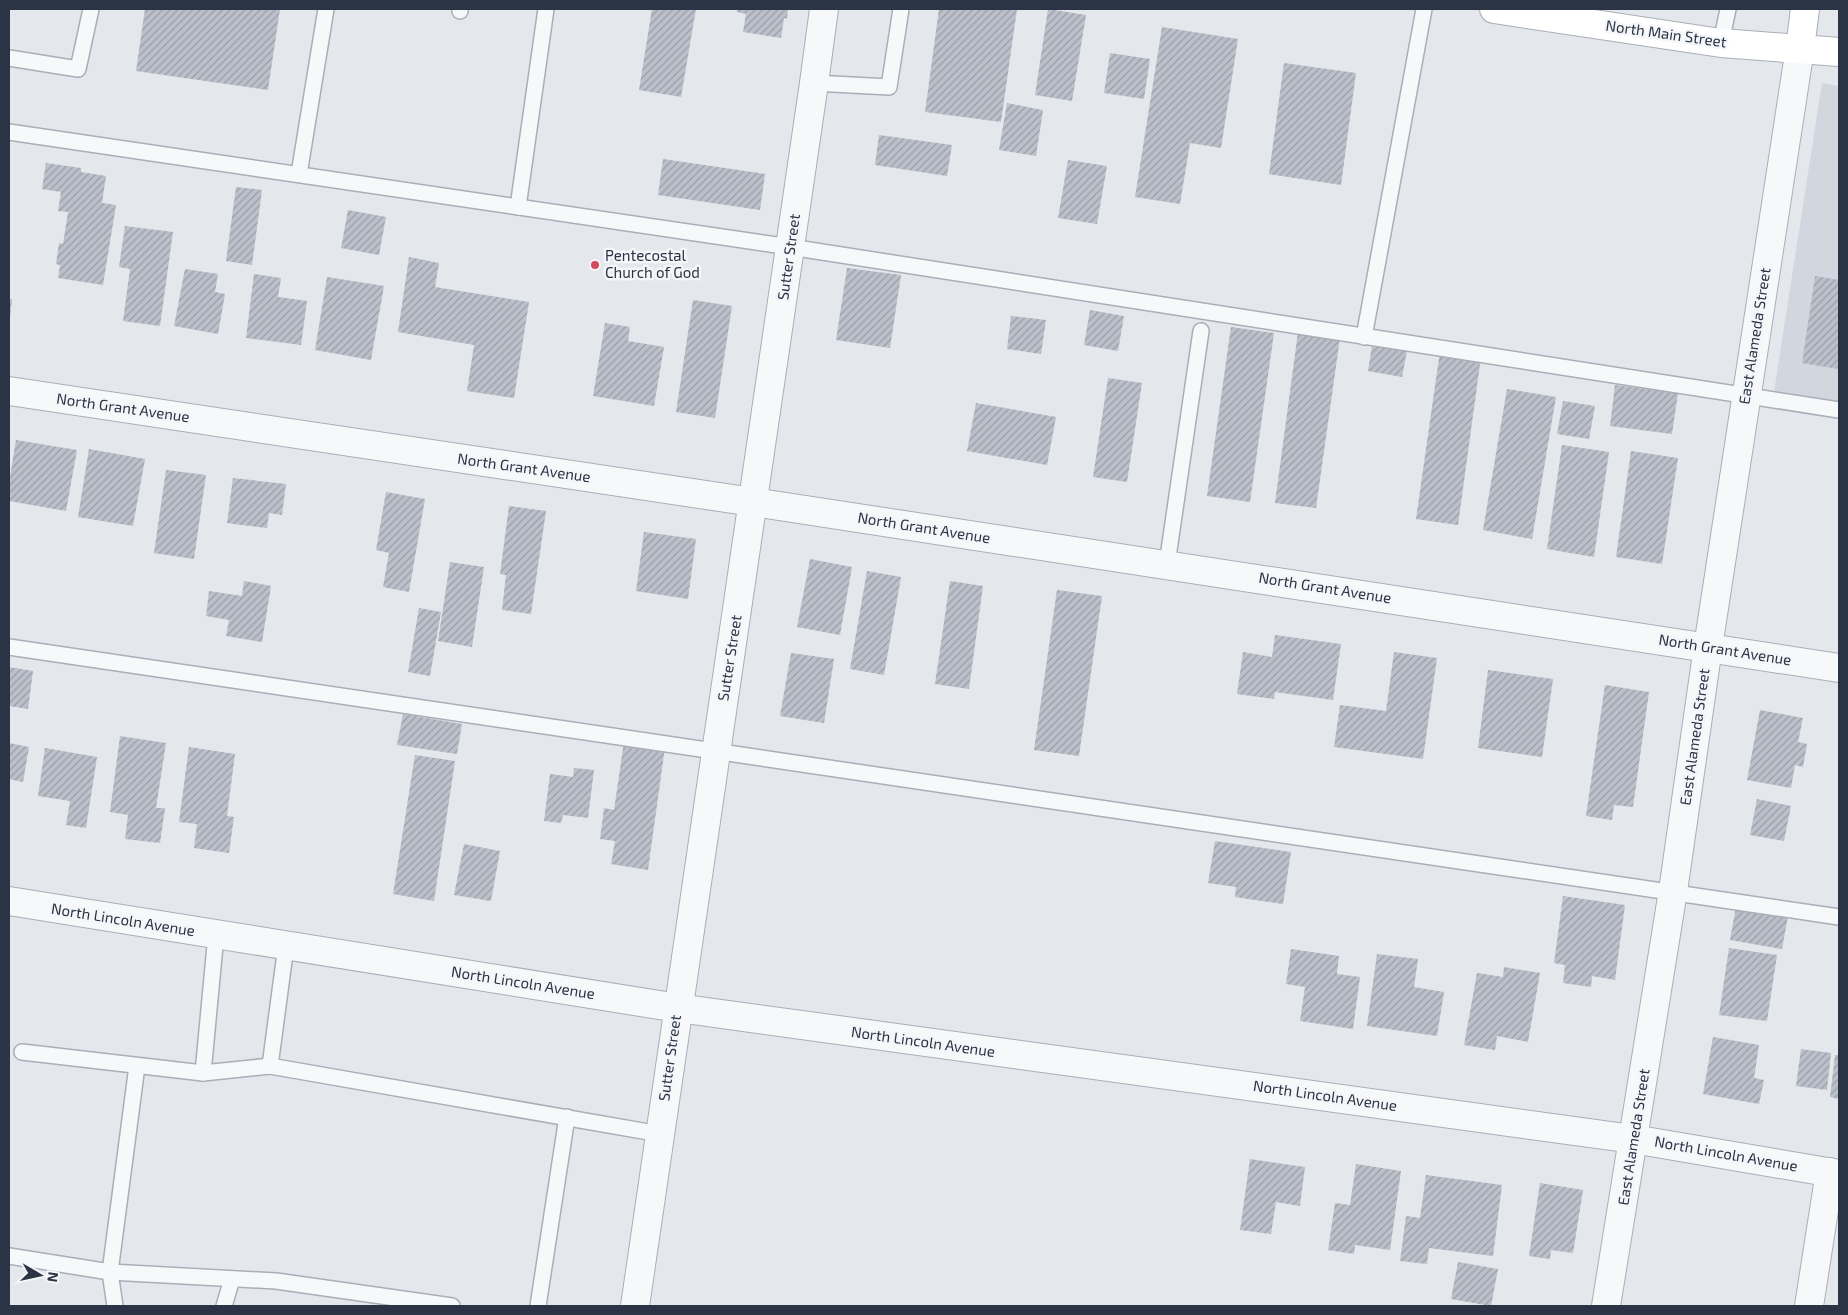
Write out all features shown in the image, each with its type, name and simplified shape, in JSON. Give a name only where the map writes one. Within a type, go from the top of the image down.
[{"type":"main road","name":"North Main Street","points":[[1494,9],[1722,43],[1839,52]]},
{"type":"main road","points":[[1800,48],[1805,9]]},
{"type":"street","name":"Sutter Street","points":[[635,1306],[824,9]]},
{"type":"street","name":"East Alameda Street","points":[[1606,1306],[1673,891],[1708,647],[1800,48]]},
{"type":"street","name":"North Grant Avenue","points":[[9,391],[1167,564],[1839,668]]},
{"type":"street","name":"North Lincoln Avenue","points":[[9,902],[678,1008],[1633,1138],[1835,1173]]},
{"type":"street","points":[[1809,1306],[1835,1173]]},
{"type":"lane","points":[[9,58],[78,69],[91,9]]},
{"type":"lane","points":[[299,174],[326,9]]},
{"type":"lane","points":[[518,207],[546,9]]},
{"type":"lane","points":[[814,83],[889,87],[901,9]]},
{"type":"lane","points":[[1364,336],[1424,9]]},
{"type":"lane","points":[[1722,43],[1728,9]]},
{"type":"lane","points":[[9,132],[790,247],[1839,410]]},
{"type":"lane","points":[[1167,564],[1201,331]]},
{"type":"lane","points":[[9,647],[1839,917]]},
{"type":"lane","points":[[203,1073],[216,935]]},
{"type":"lane","points":[[270,1066],[286,946]]},
{"type":"lane","points":[[22,1052],[203,1073],[270,1066],[660,1134]]},
{"type":"lane","points":[[115,1306],[110,1272],[137,1066]]},
{"type":"lane","points":[[538,1306],[567,1117]]},
{"type":"lane","points":[[9,1256],[110,1272],[276,1281],[452,1306]]},
{"type":"lane","points":[[224,1306],[232,1278]]},
{"type":"shaded area","points":[[1822,83],[1839,86],[1839,415],[1772,405]]},
{"type":"building","points":[[145,9],[280,9],[268,90],[136,71]]},
{"type":"building","points":[[652,9],[696,9],[681,97],[639,90]]},
{"type":"building","points":[[738,9],[788,9],[787,19],[784,18],[781,38],[743,32],[746,14],[737,12]]},
{"type":"building","points":[[939,9],[1017,9],[1001,122],[925,112]]},
{"type":"building","points":[[1048,9],[1086,15],[1072,101],[1035,95]]},
{"type":"building","points":[[1162,27],[1238,39],[1221,148],[1190,143],[1180,204],[1135,197]]},
{"type":"building","points":[[1110,53],[1150,59],[1144,99],[1104,93]]},
{"type":"building","points":[[1284,63],[1356,73],[1341,185],[1269,174]]},
{"type":"building","points":[[1007,103],[1043,110],[1036,156],[999,150]]},
{"type":"building","points":[[879,135],[952,145],[947,176],[875,165]]},
{"type":"building","points":[[663,159],[765,174],[760,210],[658,195]]},
{"type":"building","points":[[1068,160],[1107,166],[1097,224],[1058,218]]},
{"type":"building","points":[[46,163],[81,168],[81,172],[106,176],[102,203],[116,205],[103,285],[58,278],[60,265],[56,264],[59,243],[63,244],[68,212],[58,211],[61,192],[42,189]]},
{"type":"building","points":[[236,187],[262,190],[252,265],[226,261]]},
{"type":"building","points":[[348,210],[386,217],[379,255],[341,248]]},
{"type":"building","points":[[125,226],[173,232],[160,326],[123,321],[130,269],[119,267]]},
{"type":"building","points":[[409,257],[439,263],[435,287],[529,302],[514,398],[467,391],[474,345],[398,332]]},
{"type":"building","points":[[847,268],[901,275],[890,348],[836,340]]},
{"type":"building","points":[[185,269],[218,274],[215,292],[225,294],[218,334],[174,326]]},
{"type":"building","points":[[254,274],[281,278],[278,297],[307,301],[301,345],[246,338]]},
{"type":"building","points":[[1815,276],[1839,280],[1839,369],[1802,363]]},
{"type":"building","points":[[327,277],[384,286],[371,360],[315,350]]},
{"type":"building","points":[[9,299],[12,299],[10,318],[9,318]]},
{"type":"building","points":[[693,300],[732,306],[715,418],[676,412]]},
{"type":"building","points":[[1090,310],[1124,316],[1118,351],[1084,345]]},
{"type":"building","points":[[1011,316],[1046,320],[1041,354],[1007,349]]},
{"type":"building","points":[[605,323],[630,327],[628,341],[664,347],[654,406],[593,396]]},
{"type":"building","points":[[1231,327],[1274,333],[1250,502],[1207,496]]},
{"type":"building","points":[[1298,332],[1340,338],[1316,508],[1275,503]]},
{"type":"building","points":[[1373,340],[1408,346],[1402,377],[1368,371]]},
{"type":"building","points":[[1440,351],[1481,357],[1458,525],[1416,519]]},
{"type":"building","points":[[1108,378],[1142,383],[1127,482],[1093,477]]},
{"type":"building","points":[[1615,385],[1678,393],[1672,434],[1610,426]]},
{"type":"building","points":[[1507,389],[1556,397],[1532,539],[1483,530]]},
{"type":"building","points":[[1563,401],[1595,406],[1589,439],[1557,434]]},
{"type":"building","points":[[976,403],[1056,417],[1047,465],[967,451]]},
{"type":"building","points":[[16,440],[77,450],[66,511],[9,501],[9,483]]},
{"type":"building","points":[[1562,445],[1609,452],[1594,557],[1547,549]]},
{"type":"building","points":[[89,449],[145,459],[133,526],[78,517]]},
{"type":"building","points":[[1631,451],[1678,458],[1662,564],[1616,557]]},
{"type":"building","points":[[166,470],[206,475],[194,559],[154,553]]},
{"type":"building","points":[[233,478],[286,484],[282,515],[269,513],[267,528],[227,523]]},
{"type":"building","points":[[386,492],[425,499],[409,592],[383,587],[389,553],[376,550]]},
{"type":"building","points":[[509,506],[546,511],[531,614],[502,610],[506,575],[500,574]]},
{"type":"building","points":[[644,532],[696,539],[688,599],[636,591]]},
{"type":"building","points":[[810,559],[852,567],[840,635],[797,627]]},
{"type":"building","points":[[450,562],[484,567],[472,647],[438,641]]},
{"type":"building","points":[[867,571],[901,577],[884,675],[850,669]]},
{"type":"building","points":[[244,581],[271,586],[262,642],[226,636],[229,620],[206,616],[209,591],[242,596]]},
{"type":"building","points":[[950,581],[983,586],[969,689],[935,684]]},
{"type":"building","points":[[1057,590],[1102,596],[1079,756],[1034,750]]},
{"type":"building","points":[[419,608],[441,612],[430,676],[408,672]]},
{"type":"building","points":[[1275,635],[1341,644],[1333,700],[1275,692],[1274,699],[1237,694],[1243,652],[1272,657]]},
{"type":"building","points":[[1394,652],[1437,658],[1423,759],[1334,747],[1340,705],[1386,711]]},
{"type":"building","points":[[791,653],[834,659],[824,723],[780,716]]},
{"type":"building","points":[[9,667],[33,671],[28,709],[9,706]]},
{"type":"building","points":[[1488,670],[1553,679],[1542,757],[1478,748]]},
{"type":"building","points":[[1605,685],[1649,692],[1633,807],[1614,805],[1612,820],[1586,816]]},
{"type":"building","points":[[1760,710],[1803,718],[1798,742],[1807,744],[1803,767],[1795,765],[1791,788],[1747,780]]},
{"type":"building","points":[[403,714],[462,724],[457,754],[397,745]]},
{"type":"building","points":[[120,736],[166,743],[156,808],[165,808],[160,843],[125,839],[128,815],[110,812]]},
{"type":"building","points":[[624,742],[665,747],[648,870],[611,864],[615,841],[600,839],[604,808],[614,810]]},
{"type":"building","points":[[9,743],[29,747],[23,782],[9,779]]},
{"type":"building","points":[[189,747],[235,754],[227,816],[234,817],[229,853],[194,848],[197,824],[179,822]]},
{"type":"building","points":[[45,748],[97,757],[86,828],[66,825],[70,801],[38,796]]},
{"type":"building","points":[[415,755],[455,761],[434,901],[393,894]]},
{"type":"building","points":[[574,768],[594,770],[588,818],[563,815],[561,823],[544,821],[550,774],[573,777]]},
{"type":"building","points":[[1757,799],[1791,806],[1784,841],[1750,835]]},
{"type":"building","points":[[1215,841],[1291,852],[1283,904],[1235,897],[1236,887],[1208,883]]},
{"type":"building","points":[[464,844],[500,851],[491,901],[454,895]]},
{"type":"building","points":[[1563,896],[1625,905],[1615,980],[1592,976],[1591,987],[1563,983],[1565,965],[1554,963]]},
{"type":"building","points":[[1736,907],[1788,916],[1782,949],[1730,940]]},
{"type":"building","points":[[1729,948],[1777,955],[1767,1021],[1719,1015]]},
{"type":"building","points":[[1291,949],[1339,956],[1337,974],[1360,977],[1353,1029],[1300,1021],[1305,987],[1286,984]]},
{"type":"building","points":[[1377,954],[1418,959],[1414,987],[1444,992],[1437,1036],[1367,1026]]},
{"type":"building","points":[[1504,967],[1540,973],[1528,1042],[1497,1036],[1495,1050],[1464,1045],[1477,973],[1503,977]]},
{"type":"building","points":[[1713,1037],[1759,1045],[1754,1078],[1764,1080],[1759,1104],[1703,1094]]},
{"type":"building","points":[[1801,1049],[1831,1053],[1827,1090],[1796,1086]]},
{"type":"building","points":[[1835,1055],[1839,1055],[1839,1099],[1830,1097]]},
{"type":"building","points":[[1250,1159],[1305,1167],[1300,1206],[1276,1202],[1271,1234],[1240,1230]]},
{"type":"building","points":[[1356,1164],[1401,1171],[1390,1250],[1355,1245],[1354,1254],[1328,1250],[1335,1203],[1350,1205]]},
{"type":"building","points":[[1426,1175],[1502,1185],[1493,1256],[1429,1248],[1427,1264],[1400,1261],[1406,1216],[1420,1218]]},
{"type":"building","points":[[1540,1183],[1583,1190],[1573,1253],[1551,1250],[1550,1259],[1529,1256]]},
{"type":"building","points":[[1458,1262],[1498,1269],[1491,1306],[1451,1299]]},
{"type":"place","name":"Pentecostal Church of God","points":[[595,265]]}]
